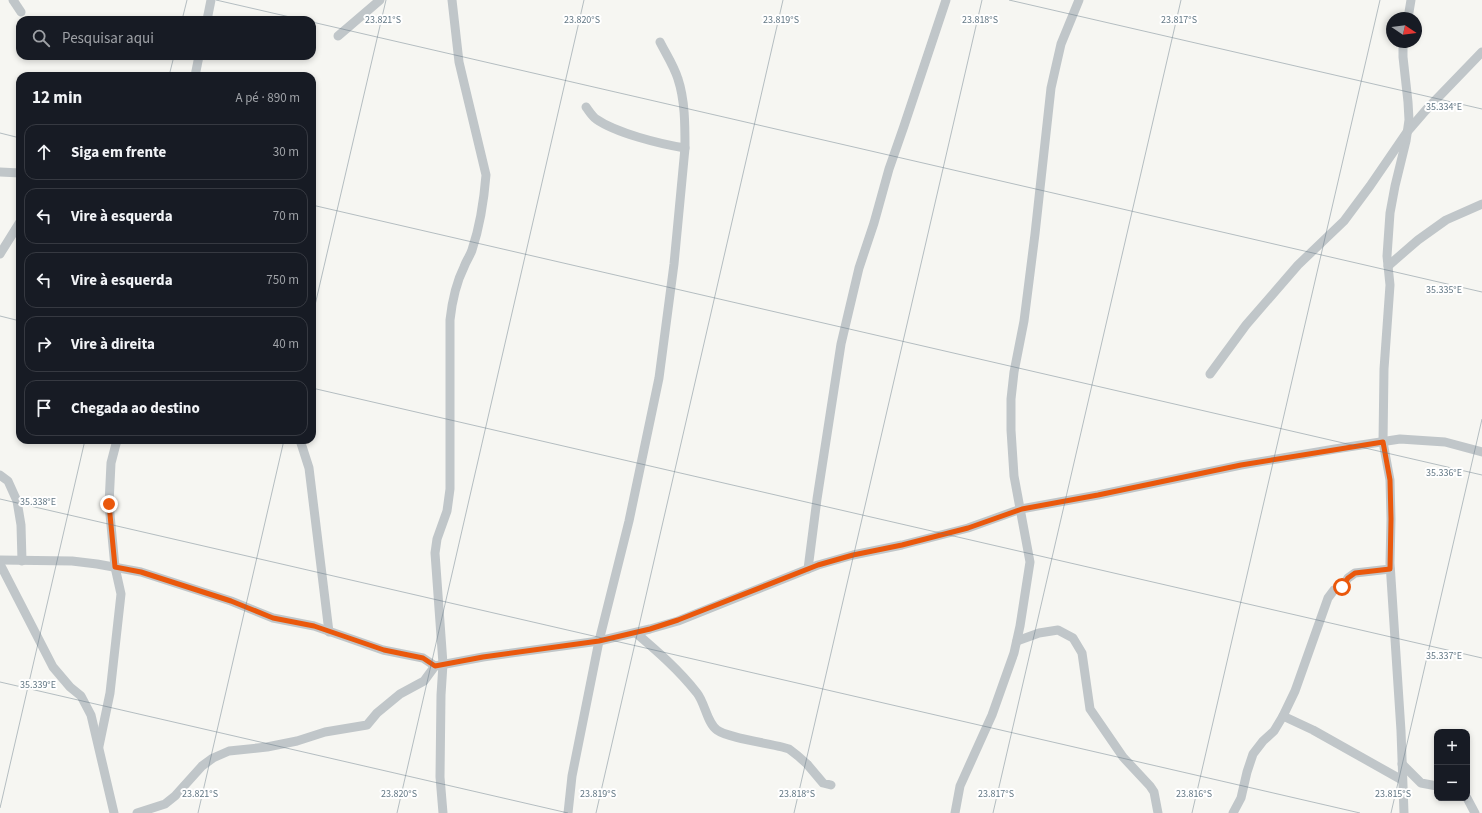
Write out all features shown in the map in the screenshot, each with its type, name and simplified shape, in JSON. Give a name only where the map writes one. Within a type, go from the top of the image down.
[{"type":"street","points":[[13,0],[22,12]]},
{"type":"street","points":[[208,16],[211,0]]},
{"type":"street","points":[[338,36],[380,0]]},
{"type":"street","points":[[443,813],[440,777],[441,695],[435,553],[437,539],[447,511],[450,489],[450,320],[452,304],[463,267],[472,252],[485,190],[486,175],[459,62],[452,0]]},
{"type":"street","points":[[808,569],[817,499],[841,344],[859,268],[874,223],[889,169],[946,0]]},
{"type":"street","points":[[955,813],[960,786],[992,715],[1014,653],[1030,562],[1013,462],[1011,399],[1036,234],[1051,88],[1061,44],[1079,0]]},
{"type":"street","points":[[1409,12],[1411,0]]},
{"type":"street","points":[[568,813],[572,776],[599,641],[629,521],[659,378],[674,264],[685,148],[683,103],[678,79],[660,42]]},
{"type":"street","points":[[1403,48],[1409,120],[1394,186],[1386,256],[1390,285],[1384,369],[1383,442],[1390,480],[1390,569],[1404,813]]},
{"type":"street","points":[[1210,374],[1246,324],[1298,265],[1344,221],[1407,132],[1434,101],[1482,52]]},
{"type":"street","points":[[196,72],[198,60]]},
{"type":"street","points":[[586,107],[596,118],[614,128],[644,139],[685,148]]},
{"type":"street","points":[[0,172],[16,173]]},
{"type":"street","points":[[1388,266],[1418,240],[1446,220],[1482,204]]},
{"type":"street","points":[[0,254],[16,228]]},
{"type":"street","points":[[0,560],[72,561],[141,572],[224,599],[273,618],[314,626],[384,650],[423,658],[439,665],[599,641],[636,632],[678,620],[808,569],[853,555],[902,545],[968,528],[1022,509],[1098,495],[1241,465],[1400,439],[1445,442],[1482,452]]},
{"type":"street","points":[[99,746],[110,693],[121,594],[115,567],[109,504],[111,463],[116,444]]},
{"type":"street","points":[[301,444],[309,468],[330,632]]},
{"type":"street","points":[[0,475],[8,481],[17,501],[21,525],[22,561]]},
{"type":"street","points":[[0,564],[53,666],[70,687],[81,696],[91,716],[114,813]]},
{"type":"street","points":[[1234,813],[1241,798],[1253,754],[1262,741],[1274,731],[1295,691],[1328,598],[1334,590],[1342,587],[1348,578],[1355,573],[1390,569]]},
{"type":"street","points":[[1017,641],[1039,633],[1058,630],[1073,638],[1082,653],[1090,709],[1123,757],[1154,792],[1158,813]]},
{"type":"street","points":[[636,632],[662,656],[698,694],[705,706],[708,719],[716,730],[727,735],[789,749],[807,764],[823,783],[832,785]]},
{"type":"street","points":[[137,813],[165,804],[175,796],[202,766],[213,758],[229,751],[267,747],[297,741],[325,732],[366,725],[377,713],[400,694],[424,681],[439,665]]},
{"type":"street","points":[[1283,716],[1313,730],[1402,780]]},
{"type":"street","points":[[1402,764],[1421,783],[1434,785]]},
{"type":"street","points":[[1469,801],[1475,813]]},
{"type":"route","points":[[109,504],[115,567],[141,572],[231,601],[273,618],[314,626],[384,650],[423,658],[435,666],[483,657],[599,641],[650,629],[678,620],[818,565],[853,555],[902,545],[968,528],[1022,509],[1098,495],[1241,465],[1383,442],[1390,480],[1390,569],[1355,573],[1348,578],[1342,587]]}]
